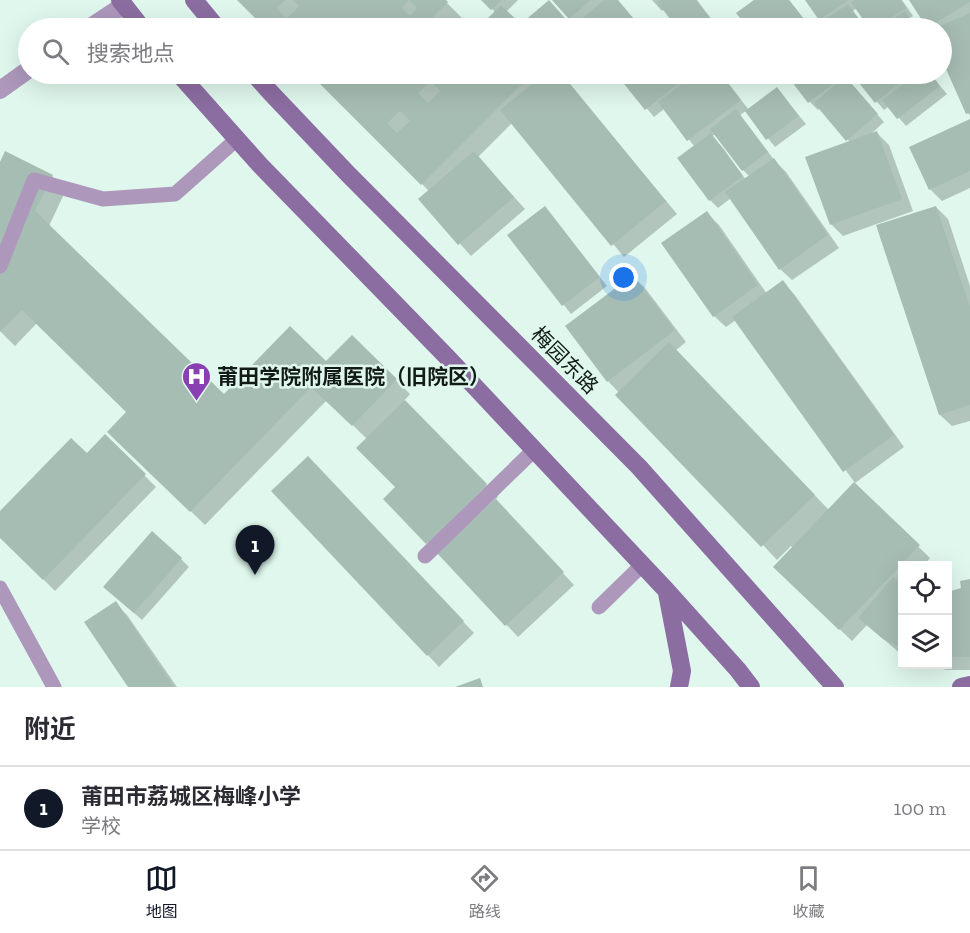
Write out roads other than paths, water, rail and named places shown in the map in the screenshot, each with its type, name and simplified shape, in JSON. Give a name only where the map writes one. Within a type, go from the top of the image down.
[{"type":"main road","points":[[194,0],[209,18]]},
{"type":"main road","points":[[122,2],[134,18]]},
{"type":"main road","points":[[188,84],[237,139],[667,591],[751,687]]},
{"type":"main road","name":"梅园东路","points":[[263,84],[348,174],[639,467],[835,687]]},
{"type":"main road","points":[[667,591],[681,671],[679,687]]},
{"type":"main road","points":[[961,687],[970,685]]},
{"type":"street","points":[[102,18],[122,2]]},
{"type":"street","points":[[0,90],[18,77]]},
{"type":"lane","points":[[0,267],[34,180],[103,199],[175,194],[237,139]]},
{"type":"lane","points":[[425,556],[534,450]]},
{"type":"lane","points":[[599,607],[642,566]]},
{"type":"lane","points":[[0,588],[54,687]]},
{"type":"place","name":"莆田学院附属医院（旧院区）","points":[[196,402]]},
{"type":"place","name":"莆田市荔城区梅峰小学","points":[[255,575]]}]
